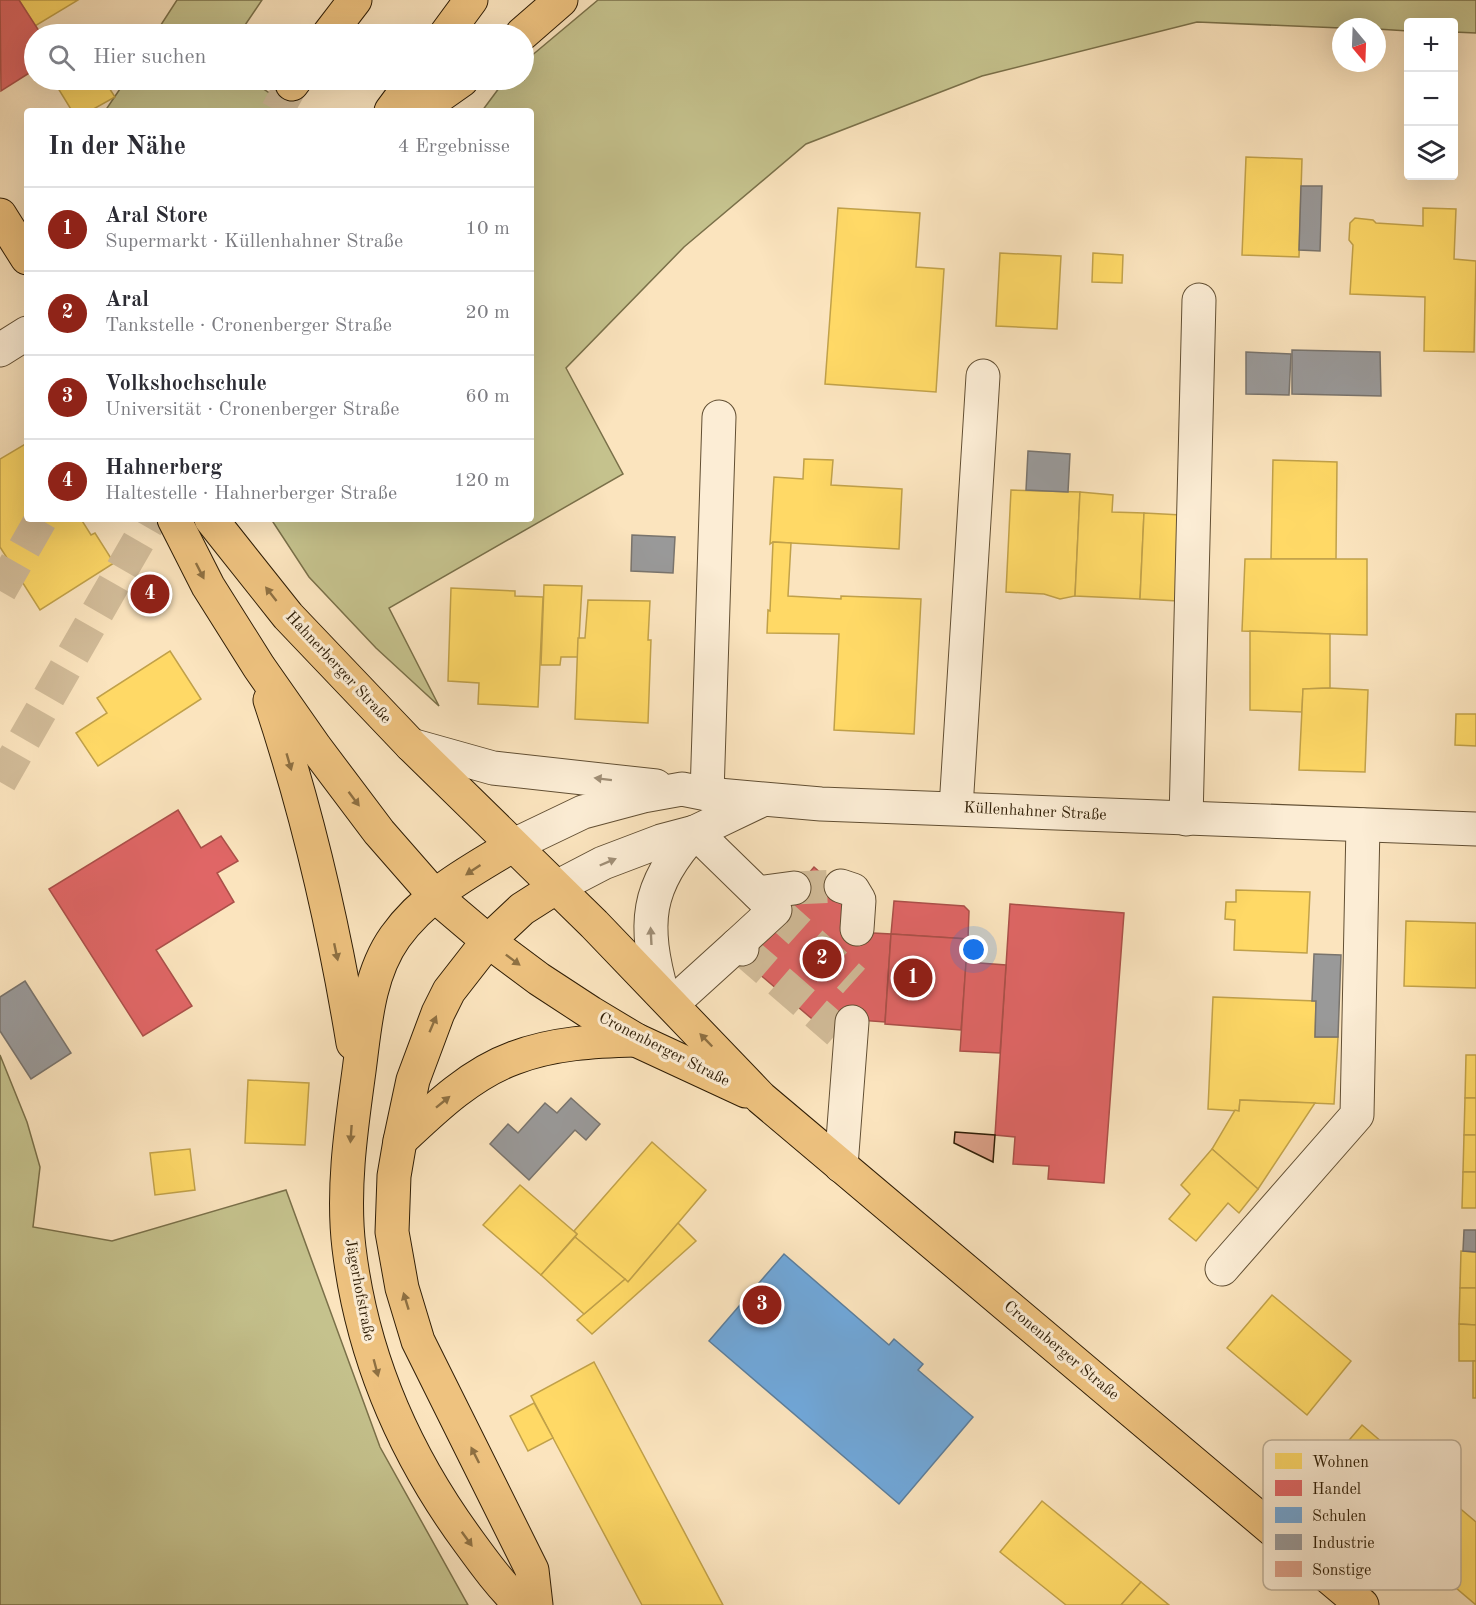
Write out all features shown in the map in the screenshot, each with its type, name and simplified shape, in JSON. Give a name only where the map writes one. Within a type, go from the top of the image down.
[{"type":"main road","points":[[327,24],[340,0]]},
{"type":"main road","points":[[337,24],[355,0]]},
{"type":"main road","points":[[453,24],[471,0]]},
{"type":"main road","points":[[533,24],[561,0]]},
{"type":"main road","points":[[393,108],[407,90]]},
{"type":"main road","points":[[422,108],[448,90]]},
{"type":"main road","points":[[0,215],[24,253]]},
{"type":"main road","points":[[176,522],[208,586],[259,667],[286,751],[318,872],[345,998],[358,1076]]},
{"type":"main road","name":"Hahnerberger Straße","points":[[213,522],[288,616],[411,745],[512,846]]},
{"type":"main road","name":"Cronenberger Straße","points":[[259,667],[379,832],[435,896],[488,941],[539,979],[636,1040],[761,1098]]},
{"type":"main road","name":"Cronenberger Straße","points":[[512,846],[594,924],[761,1098],[1263,1522]]},
{"type":"main road","name":"Jägerhofstraße","points":[[512,846],[435,896],[415,914],[394,938],[379,966],[368,1004],[347,1187],[349,1246],[360,1309],[379,1379],[410,1448],[445,1509],[502,1587],[521,1605]]},
{"type":"main road","points":[[536,1605],[532,1570],[418,1341],[402,1288],[392,1232],[394,1176],[400,1141],[413,1080],[438,1013],[449,991],[488,941],[522,909],[555,888]]},
{"type":"main road","points":[[400,1141],[441,1103],[468,1083],[513,1058],[576,1043],[636,1040]]},
{"type":"main road","name":"Cronenberger Straße","points":[[1344,1590],[1362,1605]]},
{"type":"street","points":[[1186,819],[1199,300]]},
{"type":"street","points":[[0,350],[24,335]]},
{"type":"street","points":[[956,808],[983,376]]},
{"type":"street","points":[[411,745],[494,768],[579,776],[694,792],[718,417]]},
{"type":"street","name":"Küllenhahner Straße","points":[[512,846],[583,812],[632,798],[694,792],[821,804],[1476,829]]},
{"type":"street","points":[[555,888],[614,859],[661,841],[695,832],[763,800]]},
{"type":"street","points":[[1222,1269],[1357,1114],[1363,825]]},
{"type":"street","points":[[695,832],[775,910],[740,947],[667,999],[653,962],[649,931],[654,900],[663,875],[677,852],[695,832]]},
{"type":"street","points":[[841,886],[853,890],[859,900],[857,929]]},
{"type":"street","points":[[758,893],[794,888]]},
{"type":"street","points":[[841,1166],[847,1032]]},
{"type":"shaded area","points":[[177,0],[262,0],[246,24],[161,24]]},
{"type":"shaded area","points":[[598,0],[1476,0],[1476,33],[1458,32],[1458,18],[1404,18],[1404,31],[1386,30],[1386,18],[1332,18],[1332,28],[1197,22],[982,76],[806,144],[684,247],[566,368],[623,474],[389,608],[439,706],[376,648],[309,577],[273,522],[534,522],[534,108],[484,108],[498,90],[534,90],[534,54]]},
{"type":"shaded area","points":[[119,90],[265,90],[292,108],[107,108]]},
{"type":"shaded area","points":[[0,1055],[27,1122],[40,1167],[33,1227],[112,1241],[286,1190],[380,1447],[468,1605],[0,1605]]},
{"type":"building: Wohnen","points":[[19,0],[78,0],[38,24],[34,24]]},
{"type":"building: Wohnen","points":[[59,90],[110,90],[115,97],[95,108],[70,108]]},
{"type":"building: Wohnen","points":[[1246,157],[1302,159],[1299,257],[1242,255]]},
{"type":"building: Wohnen","points":[[838,208],[920,213],[916,267],[944,269],[936,392],[825,384]]},
{"type":"building: Wohnen","points":[[1423,208],[1456,209],[1454,259],[1476,261],[1474,352],[1424,351],[1425,297],[1350,294],[1353,245],[1349,240],[1350,223],[1355,218],[1373,220],[1376,223],[1423,226]]},
{"type":"building: Wohnen","points":[[1000,253],[1061,256],[1057,329],[996,326]]},
{"type":"building: Wohnen","points":[[1093,253],[1123,255],[1122,283],[1092,282]]},
{"type":"building: Wohnen","points":[[24,445],[24,522],[83,522],[91,535],[95,533],[114,563],[40,610],[0,547],[0,459]]},
{"type":"building: Wohnen","points":[[804,459],[833,460],[831,485],[902,489],[899,549],[773,542],[770,544],[774,477],[803,479]]},
{"type":"building: Wohnen","points":[[1273,460],[1337,462],[1336,559],[1271,559]]},
{"type":"building: Wohnen","points":[[1011,490],[1080,492],[1075,596],[1060,599],[1044,594],[1006,592]]},
{"type":"building: Wohnen","points":[[1080,492],[1113,495],[1112,512],[1144,513],[1140,599],[1075,596]]},
{"type":"building: Wohnen","points":[[1144,513],[1200,516],[1197,602],[1140,599]]},
{"type":"building: Wohnen","points":[[773,542],[791,543],[788,596],[841,599],[841,596],[921,599],[914,734],[834,730],[839,634],[767,633]]},
{"type":"building: Wohnen","points":[[1245,559],[1367,559],[1367,635],[1242,631]]},
{"type":"building: Wohnen","points":[[544,585],[582,586],[578,657],[561,657],[560,665],[541,665]]},
{"type":"building: Wohnen","points":[[451,588],[515,591],[515,596],[543,597],[538,707],[478,704],[479,683],[448,681]]},
{"type":"building: Wohnen","points":[[588,600],[650,601],[648,723],[575,719],[578,638],[585,638]]},
{"type":"building: Wohnen","points":[[1250,631],[1330,634],[1330,688],[1303,689],[1302,712],[1250,710]]},
{"type":"building: Wohnen","points":[[170,651],[201,699],[98,766],[76,733],[107,713],[97,698]]},
{"type":"building: Wohnen","points":[[1303,689],[1368,690],[1365,772],[1299,770]]},
{"type":"building: Wohnen","points":[[1456,714],[1476,714],[1476,746],[1455,745]]},
{"type":"building: Wohnen","points":[[1236,890],[1310,892],[1307,953],[1234,950],[1235,920],[1225,919],[1226,902],[1236,902]]},
{"type":"building: Wohnen","points":[[1406,921],[1476,923],[1476,988],[1404,986]]},
{"type":"building: Wohnen","points":[[1213,997],[1316,1001],[1315,1037],[1338,1037],[1334,1104],[1240,1100],[1239,1111],[1208,1109]]},
{"type":"building: Wohnen","points":[[1466,1055],[1476,1055],[1476,1098],[1465,1098]]},
{"type":"building: Wohnen","points":[[248,1080],[309,1083],[305,1145],[245,1143]]},
{"type":"building: Wohnen","points":[[1465,1098],[1476,1098],[1476,1135],[1464,1135]]},
{"type":"building: Wohnen","points":[[1240,1100],[1315,1103],[1258,1189],[1212,1149],[1235,1110],[1239,1111]]},
{"type":"building: Wohnen","points":[[1464,1135],[1476,1135],[1476,1172],[1463,1172]]},
{"type":"building: Wohnen","points":[[652,1142],[706,1190],[628,1282],[575,1237],[577,1234],[574,1231]]},
{"type":"building: Wohnen","points":[[190,1149],[195,1190],[155,1195],[150,1153]]},
{"type":"building: Wohnen","points":[[1212,1149],[1258,1189],[1239,1213],[1228,1203],[1196,1241],[1169,1219],[1190,1194],[1181,1185]]},
{"type":"building: Wohnen","points":[[1463,1172],[1476,1172],[1476,1208],[1462,1208]]},
{"type":"building: Wohnen","points":[[520,1185],[577,1234],[541,1275],[483,1225]]},
{"type":"building: Wohnen","points":[[678,1223],[696,1241],[592,1334],[577,1320],[625,1279],[628,1282]]},
{"type":"building: Wohnen","points":[[575,1237],[625,1279],[584,1314],[541,1275]]},
{"type":"building: Wohnen","points":[[1461,1251],[1476,1252],[1476,1288],[1460,1288]]},
{"type":"building: Wohnen","points":[[1460,1288],[1476,1288],[1476,1325],[1459,1324]]},
{"type":"building: Wohnen","points":[[1272,1295],[1351,1361],[1307,1415],[1227,1348]]},
{"type":"building: Wohnen","points":[[1459,1324],[1476,1325],[1476,1361],[1459,1361]]},
{"type":"building: Wohnen","points":[[1473,1361],[1476,1361],[1476,1398],[1473,1398]]},
{"type":"building: Wohnen","points":[[594,1362],[723,1605],[642,1605],[553,1438],[531,1396]]},
{"type":"building: Wohnen","points":[[534,1403],[553,1438],[528,1451],[510,1416]]},
{"type":"building: Wohnen","points":[[1362,1425],[1380,1440],[1349,1440]]},
{"type":"building: Wohnen","points":[[1042,1501],[1141,1582],[1121,1605],[1066,1605],[1000,1552]]},
{"type":"building: Wohnen","points":[[1461,1509],[1476,1522],[1476,1605],[1458,1590],[1461,1590]]},
{"type":"building: Wohnen","points":[[1141,1582],[1169,1605],[1121,1605]]},
{"type":"building: Handel","points":[[0,0],[19,0],[35,24],[24,24],[24,76],[1,91]]},
{"type":"building: Handel","points":[[178,810],[201,848],[221,836],[238,861],[217,873],[234,902],[156,950],[192,1006],[143,1036],[49,889]]},
{"type":"building: Handel","points":[[814,867],[856,904],[854,932],[891,934],[885,1022],[845,1019],[831,1035],[738,956]]},
{"type":"building: Handel","points":[[894,901],[964,906],[969,911],[968,939],[891,934]]},
{"type":"building: Handel","points":[[1010,904],[1124,913],[1104,1183],[1048,1179],[1049,1166],[1013,1164],[1015,1137],[995,1135]]},
{"type":"building: Handel","points":[[891,934],[968,939],[961,1030],[885,1024]]},
{"type":"building: Handel","points":[[966,962],[1006,965],[1000,1053],[960,1051]]},
{"type":"building: Schulen","points":[[784,1254],[889,1345],[894,1339],[923,1364],[918,1370],[973,1417],[899,1504],[709,1341]]},
{"type":"building: Industrie","points":[[1301,186],[1322,186],[1320,251],[1299,250]]},
{"type":"building: Industrie","points":[[1292,350],[1380,352],[1381,396],[1292,394]]},
{"type":"building: Industrie","points":[[1246,352],[1291,354],[1289,395],[1246,394]]},
{"type":"building: Industrie","points":[[1028,451],[1070,454],[1068,492],[1026,490]]},
{"type":"building: Industrie","points":[[632,535],[675,537],[673,573],[631,571]]},
{"type":"building: Industrie","points":[[1314,954],[1341,955],[1338,1037],[1315,1037],[1316,1001],[1312,1001]]},
{"type":"building: Industrie","points":[[25,981],[71,1053],[31,1079],[0,1031],[0,997]]},
{"type":"building: Industrie","points":[[571,1098],[600,1124],[586,1140],[575,1130],[529,1180],[490,1144],[508,1124],[518,1133],[545,1103],[557,1113]]},
{"type":"building: Industrie","points":[[1464,1230],[1476,1230],[1476,1252],[1463,1251]]},
{"type":"building: Sonstige","points":[[955,1132],[995,1135],[993,1162],[954,1143]]},
{"type":"tunnel","points":[[279,108],[289,90]]},
{"type":"tunnel","points":[[0,591],[39,522]]},
{"type":"tunnel","points":[[0,782],[149,522]]},
{"type":"tunnel","points":[[794,888],[841,886]]},
{"type":"tunnel","points":[[775,910],[854,981]]},
{"type":"tunnel","points":[[742,949],[838,1032]]},
{"type":"place","name":"Hahnerberg","points":[[150,594]]},
{"type":"place","name":"Aral","points":[[822,959]]},
{"type":"place","name":"Aral Store","points":[[913,978]]},
{"type":"place","name":"Volkshochschule","points":[[762,1305]]}]
